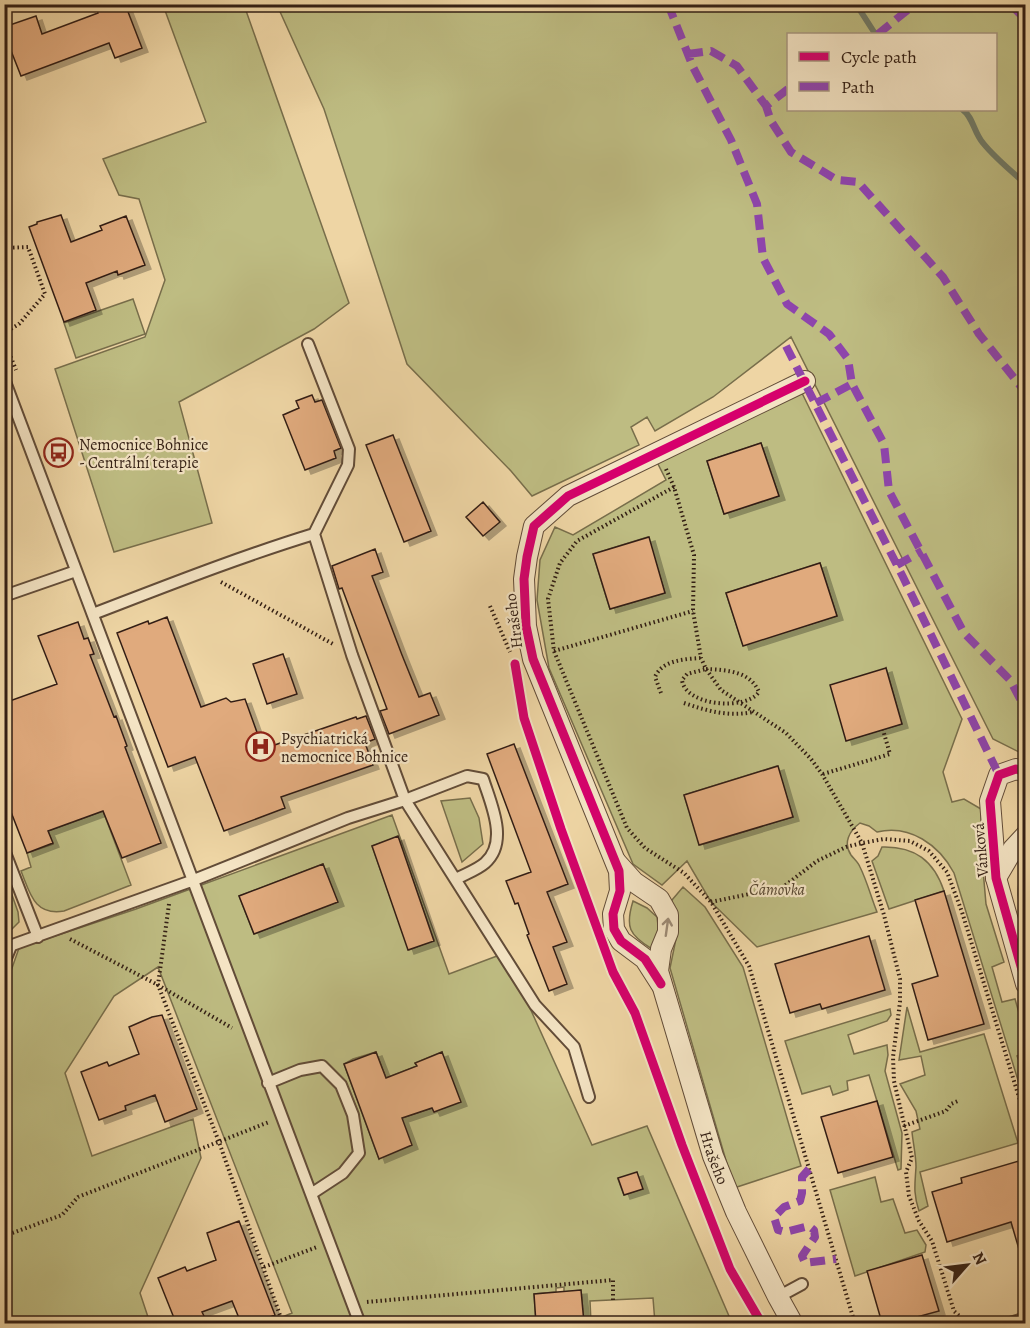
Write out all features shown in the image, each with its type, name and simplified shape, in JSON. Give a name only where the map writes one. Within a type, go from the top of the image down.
[{"type":"street","name":"Hrašeho","points":[[661,984],[645,959],[621,941],[614,929],[613,914],[620,881],[616,861],[533,659],[526,626],[524,590],[526,557],[534,526],[568,496],[804,381]]},
{"type":"street","name":"Vánková","points":[[1026,772],[1016,769],[999,775],[990,801],[996,878],[1026,984]]},
{"type":"street","name":"Vánková","points":[[996,878],[1013,849],[1026,836]]},
{"type":"street","name":"Hrašeho","points":[[616,861],[634,882],[659,899],[668,915],[668,932],[658,959],[661,984],[713,1156],[736,1212],[778,1297],[794,1323]]},
{"type":"lane","points":[[308,344],[349,449],[348,465],[314,534],[352,655],[405,801],[536,1005],[574,1047],[590,1097]]},
{"type":"lane","points":[[4,379],[9,404],[93,614],[360,1323]]},
{"type":"lane","points":[[93,614],[250,553],[314,534]]},
{"type":"lane","points":[[4,596],[76,571]]},
{"type":"lane","points":[[4,963],[8,947],[171,889],[348,818],[405,801],[466,776],[483,779],[496,821],[497,847],[485,863],[456,879]]},
{"type":"lane","points":[[4,850],[38,937]]},
{"type":"lane","points":[[268,1083],[300,1070],[322,1066],[341,1085],[353,1115],[359,1153],[343,1173],[311,1194]]},
{"type":"lane","points":[[778,1297],[802,1284]]},
{"type":"lane","points":[[1007,1323],[1026,1318]]},
{"type":"path","points":[[4,54],[12,51]]},
{"type":"path","points":[[4,248],[28,247],[45,294],[20,324],[4,333]]},
{"type":"path","points":[[855,1323],[750,966],[711,902],[684,873],[645,848],[627,828],[554,651],[548,599],[560,563],[577,541],[674,487],[694,555],[693,611],[701,658],[706,669],[721,690],[786,733],[822,774],[862,843],[884,915],[900,980],[900,1002],[893,1057],[894,1081],[912,1158],[906,1172],[909,1196],[919,1221],[932,1241],[954,1311],[968,1323]]},
{"type":"path","points":[[205,572],[352,655]]},
{"type":"path","points":[[490,606],[511,654]]},
{"type":"path","points":[[554,651],[693,611]]},
{"type":"path","points":[[661,693],[654,677],[657,671],[680,660],[701,658]]},
{"type":"path","points":[[706,669],[728,670],[751,679],[759,692],[756,696],[741,703],[700,699],[683,685],[682,680],[687,674],[706,669]]},
{"type":"path","points":[[684,703],[708,712],[741,715],[754,712]]},
{"type":"path","points":[[822,774],[890,754],[883,730]]},
{"type":"path","points":[[711,902],[783,886],[817,861],[846,847],[862,843],[884,839],[910,841],[929,851],[947,872],[962,912],[1026,1120]]},
{"type":"path","points":[[171,889],[158,985],[219,1142],[283,1323]]},
{"type":"path","points":[[54,931],[158,985],[253,1041]]},
{"type":"path","points":[[904,1126],[946,1110],[951,1104],[960,1100]]},
{"type":"path","points":[[4,1236],[62,1215],[78,1197],[281,1117]]},
{"type":"path","points":[[264,1267],[330,1242]]},
{"type":"path","points":[[366,1302],[613,1280],[613,1300]]},
{"type":"green space","points":[[163,5],[244,5],[349,303],[314,329],[179,402],[212,523],[114,552],[55,369],[145,337],[165,280],[139,199],[119,195],[103,159],[206,122]]},
{"type":"green space","points":[[277,5],[1025,5],[1025,755],[993,739],[791,337],[713,397],[655,431],[647,417],[631,427],[639,445],[532,496],[511,471],[407,364],[324,109]]},
{"type":"green space","points":[[133,299],[145,334],[76,358],[64,323]]},
{"type":"green space","name":"Čámovka","points":[[800,389],[962,719],[943,772],[952,802],[964,799],[981,809],[986,904],[1004,962],[992,967],[1002,1002],[1015,999],[1025,1034],[1025,1053],[1017,1056],[1021,1066],[1025,1065],[1025,1103],[954,873],[940,854],[922,839],[901,831],[877,832],[860,823],[850,833],[847,846],[862,872],[877,912],[757,947],[711,902],[687,861],[662,885],[633,864],[549,668],[537,600],[540,560],[555,527],[573,535],[666,480],[654,456]],"holes":[[[761,443],[779,496],[724,514],[707,461]],[[648,537],[665,593],[610,609],[593,554]],[[820,563],[837,616],[743,645],[726,593]],[[886,668],[902,724],[847,740]],[[777,766],[793,817],[700,845],[684,795]]]},
{"type":"green space","points":[[470,798],[479,818],[483,844],[462,862],[441,801]]},
{"type":"green space","points":[[103,811],[131,885],[64,911],[46,910],[31,895],[21,871],[31,867],[27,853],[53,844],[48,831]]},
{"type":"green space","points":[[392,815],[449,974],[505,953],[592,1145],[647,1126],[732,1323],[655,1323],[653,1298],[590,1301],[591,1323],[584,1323],[581,1290],[564,1292],[564,1287],[556,1288],[556,1292],[534,1294],[536,1323],[268,1323],[292,1313],[158,967],[114,996],[65,1073],[92,1156],[193,1119],[201,1158],[140,1293],[150,1323],[5,1324],[4,991],[19,948],[136,909]],"holes":[[[398,837],[434,940],[409,950],[372,846]],[[323,864],[337,902],[254,934],[239,896]],[[376,1052],[386,1078],[417,1066],[415,1063],[442,1052],[434,1111],[432,1108],[402,1118],[379,1159],[344,1064]],[[618,1179],[642,1189],[624,1195]]]},
{"type":"green space","points":[[882,847],[904,849],[922,857],[935,871],[944,891],[889,909],[872,861],[878,856]]},
{"type":"green space","points":[[1025,859],[1025,929],[1018,894]]},
{"type":"green space","points":[[5,875],[18,912],[19,922],[5,936]]},
{"type":"green space","points":[[683,887],[705,907],[743,967],[801,1166],[734,1188],[670,968],[677,934],[672,900]]},
{"type":"green space","points":[[633,901],[647,908],[657,917],[659,934],[652,949],[638,939],[631,930],[629,918]]},
{"type":"green space","points":[[907,1007],[920,1052],[984,1034],[1018,1143],[920,1172],[928,1206],[919,1211],[915,1194],[916,1163],[912,1132],[920,1129],[916,1111],[900,1084],[925,1075],[921,1056],[899,1060]]},
{"type":"green space","points":[[890,1009],[891,1015],[887,1021],[848,1035],[854,1054],[887,1045],[885,1071],[902,1133],[901,1169],[898,1170],[869,1075],[847,1081],[848,1090],[833,1095],[830,1086],[802,1094],[785,1041]]},
{"type":"green space","points":[[875,1177],[881,1202],[893,1199],[905,1233],[917,1230],[926,1245],[925,1252],[855,1276],[830,1190]]},
{"type":"building","points":[[95,4],[125,4],[142,48],[115,58],[109,43],[21,76],[4,33],[4,27],[36,16],[42,34],[98,13]]},
{"type":"building","points":[[61,215],[71,242],[102,230],[100,226],[126,216],[145,265],[118,275],[117,271],[86,283],[96,310],[64,322],[29,227],[37,222]]},
{"type":"building","points":[[312,395],[315,402],[322,400],[341,448],[334,451],[336,458],[305,470],[283,415],[299,408],[296,401]]},
{"type":"building","points":[[393,435],[431,531],[404,542],[366,445]]},
{"type":"building","points":[[761,443],[779,496],[724,514],[707,461]]},
{"type":"building","points":[[483,502],[500,522],[483,536],[466,517]]},
{"type":"building","points":[[649,537],[665,593],[610,609],[593,554]]},
{"type":"building","points":[[375,549],[383,572],[372,576],[402,655],[419,697],[430,693],[439,715],[389,734],[380,711],[387,709],[332,566]]},
{"type":"building","points":[[820,563],[837,616],[743,646],[726,593]]},
{"type":"building","points":[[167,617],[201,707],[226,698],[231,702],[245,699],[263,749],[356,717],[357,719],[366,716],[375,739],[365,743],[373,765],[281,797],[285,808],[224,831],[195,757],[168,767],[117,633],[148,621],[149,624]]},
{"type":"building","points":[[78,622],[84,639],[88,638],[94,654],[90,655],[114,717],[116,716],[127,746],[125,747],[161,843],[122,858],[103,811],[48,831],[53,843],[27,853],[4,794],[4,703],[57,684],[38,636]]},
{"type":"building","points":[[283,654],[297,694],[267,704],[253,664]]},
{"type":"building","points":[[886,668],[902,724],[846,741],[830,685]]},
{"type":"building","points":[[514,744],[568,884],[547,892],[567,942],[553,947],[567,984],[549,991],[527,935],[529,934],[518,903],[515,904],[506,881],[531,872],[487,754]]},
{"type":"building","points":[[778,766],[793,817],[699,845],[684,795]]},
{"type":"building","points":[[398,836],[434,941],[408,950],[372,846]]},
{"type":"building","points":[[323,864],[338,902],[254,934],[239,896]]},
{"type":"building","points":[[944,891],[984,1024],[928,1040],[912,984],[938,976],[915,900]]},
{"type":"building","points":[[869,936],[885,990],[822,1009],[820,1004],[790,1013],[775,964]]},
{"type":"building","points":[[162,1015],[197,1109],[165,1122],[155,1095],[125,1106],[126,1110],[99,1120],[81,1072],[107,1062],[109,1066],[139,1054],[129,1027]]},
{"type":"building","points":[[376,1052],[386,1078],[417,1066],[415,1063],[442,1052],[461,1102],[434,1112],[432,1108],[402,1118],[412,1145],[379,1159],[344,1064]]},
{"type":"building","points":[[877,1101],[893,1157],[838,1173],[821,1117]]},
{"type":"building","points":[[1026,1159],[1026,1256],[1021,1256],[1011,1222],[947,1242],[932,1192],[962,1183],[961,1178]]},
{"type":"building","points":[[637,1172],[643,1189],[624,1195],[618,1178]]},
{"type":"building","points":[[239,1221],[275,1315],[254,1323],[241,1323],[232,1301],[202,1312],[204,1316],[184,1323],[176,1323],[158,1278],[185,1267],[187,1271],[216,1260],[207,1233]]},
{"type":"building","points":[[922,1255],[939,1311],[895,1323],[882,1323],[867,1271]]},
{"type":"building","points":[[581,1290],[584,1323],[536,1323],[534,1294]]},
{"type":"waterway","points":[[856,4],[876,33]]},
{"type":"waterway","points":[[964,111],[988,149],[1026,184]]},
{"type":"marked path","points":[[668,4],[693,67],[731,140],[757,204],[763,258],[787,304],[829,334],[848,359],[852,384],[884,444],[889,491],[964,633],[1010,680],[1026,710]]},
{"type":"marked path","points":[[879,33],[915,4]]},
{"type":"marked path","points":[[1010,4],[1026,20]]},
{"type":"marked path","points":[[688,54],[711,51],[737,66],[766,106]]},
{"type":"marked path","points":[[787,90],[766,106],[771,121],[791,152],[837,180],[858,182],[943,277],[979,334],[1026,393]]},
{"type":"marked path","points":[[786,346],[903,577],[999,775]]},
{"type":"marked path","points":[[816,403],[852,384]]},
{"type":"marked path","points":[[897,565],[922,551]]},
{"type":"marked path","points":[[809,1169],[802,1177],[800,1201],[784,1207],[774,1217],[778,1230],[785,1232],[809,1226],[814,1230],[815,1237],[802,1256],[805,1263],[836,1259]]},
{"type":"cycle path","points":[[661,984],[645,959],[621,941],[614,929],[613,914],[620,891],[619,871],[533,659],[526,626],[524,579],[534,526],[568,496],[805,381]]},
{"type":"cycle path","points":[[515,664],[524,718],[613,972],[635,1013],[682,1145],[730,1269],[762,1324]]},
{"type":"cycle path","points":[[1026,772],[1016,769],[999,775],[990,801],[996,878],[1026,984]]},
{"type":"place","name":"Nemocnice Bohnice - Centrální terapie","points":[[58,453]]},
{"type":"place","name":"Psychiatrická nemocnice Bohnice","points":[[260,747]]}]
